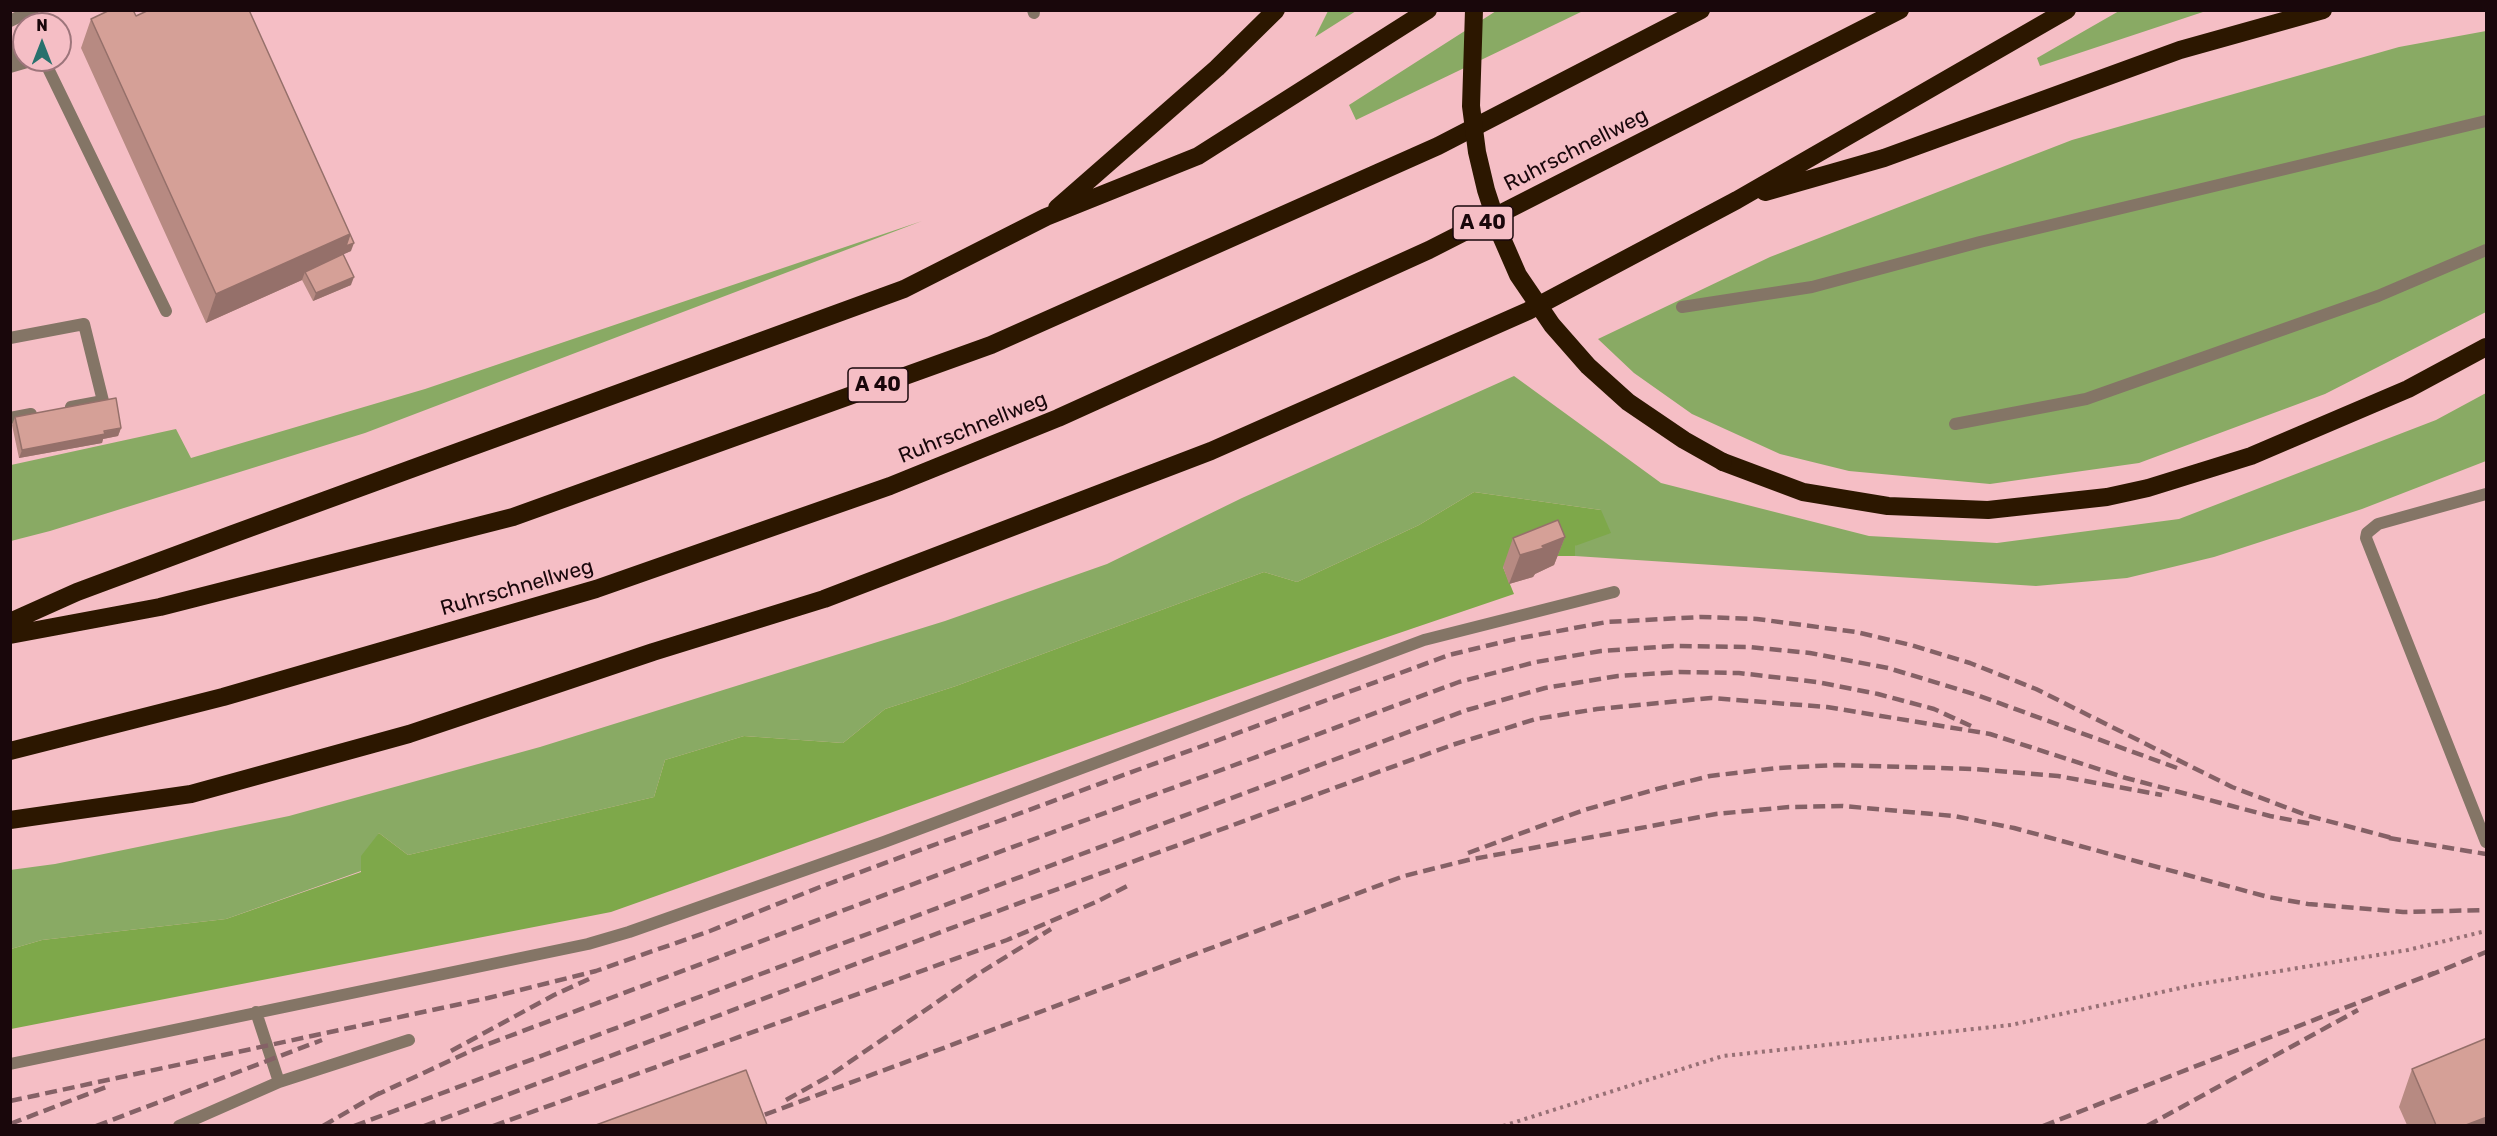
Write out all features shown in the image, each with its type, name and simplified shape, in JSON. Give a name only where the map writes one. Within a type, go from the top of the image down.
[{"type":"highway","points":[[1046,217],[1217,68],[1276,10]]},
{"type":"highway","points":[[10,622],[77,592],[904,289],[1046,217],[1198,156],[1428,10]]},
{"type":"highway","points":[[1474,10],[1471,106],[1477,152],[1486,190],[1501,236],[1518,275],[1552,325],[1596,374],[1628,402],[1684,440],[1735,468],[1803,492],[1888,506],[1988,510],[2107,497],[2148,488],[2251,456],[2408,389],[2487,346]]},
{"type":"highway","name":"A 40","points":[[10,635],[160,607],[513,517],[991,345],[1438,146],[1701,10]]},
{"type":"highway","name":"Ruhrschnellweg","points":[[10,751],[223,697],[596,589],[890,486],[1058,418],[1429,250],[1899,10]]},
{"type":"highway","points":[[10,820],[191,794],[409,734],[653,652],[824,599],[1211,451],[1528,310],[1737,200],[2067,10]]},
{"type":"highway","points":[[1737,200],[1884,158],[2180,50],[2324,10]]},
{"type":"lane","points":[[10,21],[33,10]]},
{"type":"lane","points":[[50,72],[166,310]]},
{"type":"lane","points":[[1682,307],[1812,287],[1980,242],[2487,121]]},
{"type":"lane","points":[[1955,423],[2086,399],[2378,296],[2487,250]]},
{"type":"lane","points":[[10,338],[84,324],[103,400],[10,418]]},
{"type":"lane","points":[[2487,494],[2378,524],[2367,532],[2366,538],[2487,842]]},
{"type":"lane","points":[[10,1064],[588,944],[629,932],[884,842],[1424,640],[1614,592]]},
{"type":"lane","points":[[256,1012],[279,1082]]},
{"type":"lane","points":[[179,1125],[279,1082],[409,1040]]},
{"type":"path","points":[[1503,1125],[1724,1056],[2011,1025],[2194,985],[2408,950],[2487,931]]},
{"type":"green space","points":[[1328,11],[1356,11],[1315,37]]},
{"type":"green space","points":[[1496,11],[1583,11],[1356,120],[1349,105]]},
{"type":"green space","points":[[2119,11],[2206,11],[2040,66],[2037,58]]},
{"type":"green space","points":[[2486,31],[2486,312],[2325,394],[2139,463],[1990,484],[1849,471],[1780,454],[1692,414],[1634,373],[1598,339],[1770,257],[2072,140],[2399,47]]},
{"type":"green space","points":[[922,221],[365,433],[50,531],[11,541],[11,465],[176,429],[191,458],[425,389]]},
{"type":"green space","points":[[1514,376],[1661,483],[1869,536],[1997,543],[2179,519],[2436,420],[2486,393],[2486,461],[2362,509],[2214,557],[2127,578],[2036,586],[1575,556],[1575,546],[1601,510],[1474,492],[1419,525],[1297,582],[1264,572],[956,686],[885,709],[843,743],[744,736],[665,760],[654,797],[408,855],[379,833],[361,871],[226,919],[42,940],[11,949],[10,870],[55,864],[289,816],[540,747],[945,621],[1107,564],[1242,498]]},
{"type":"green space","points":[[1474,492],[1601,510],[1611,533],[1575,546],[1575,556],[1550,556],[1503,567],[1514,594],[1358,647],[611,912],[11,1029],[11,949],[42,940],[226,919],[361,872],[361,856],[379,833],[408,855],[654,797],[665,760],[744,736],[843,743],[885,709],[956,686],[1264,572],[1297,582],[1419,525]]},
{"type":"building","points":[[110,10],[133,10],[136,16],[149,10],[249,10],[350,234],[216,294],[91,19]]},
{"type":"building","points":[[350,234],[354,243],[346,246]]},
{"type":"building","points":[[343,254],[354,277],[316,293],[305,272]]},
{"type":"building","points":[[116,398],[121,428],[104,431],[105,434],[22,450],[15,417]]},
{"type":"building","points":[[1558,520],[1565,537],[1542,546],[1544,548],[1520,555],[1513,538]]},
{"type":"building","points":[[2487,1038],[2487,1117],[2466,1125],[2436,1125],[2412,1069]]},
{"type":"building","points":[[746,1070],[767,1125],[596,1125]]},
{"type":"railway","points":[[10,1101],[488,998],[596,971],[710,931],[820,887],[1449,655],[1515,639],[1607,622],[1701,617],[1757,619],[1856,632],[1911,645],[1970,663],[2036,689],[2232,787],[2309,816],[2396,839]]},
{"type":"railway","points":[[374,1096],[475,1049],[956,868],[1459,682],[1536,662],[1601,651],[1673,646],[1749,647],[1810,653],[1888,668],[1977,695],[2177,768]]},
{"type":"railway","points":[[354,1126],[1467,710],[1545,688],[1618,676],[1679,672],[1739,673],[1817,682],[1878,694],[1934,709],[1971,726]]},
{"type":"railway","points":[[424,1126],[965,923],[1452,745],[1536,719],[1597,709],[1711,698],[1827,707],[1990,734],[2126,778],[2270,816],[2312,824]]},
{"type":"railway","points":[[1468,853],[1584,810],[1657,789],[1710,776],[1777,768],[1837,765],[1974,769],[2058,776],[2162,795]]},
{"type":"railway","points":[[748,1121],[1404,876],[1468,860],[1716,814],[1789,807],[1843,806],[1954,816],[2014,828],[2268,897],[2308,904],[2403,912],[2486,910]]},
{"type":"railway","points":[[2389,838],[2486,854]]},
{"type":"railway","points":[[493,1126],[1007,940],[1096,902],[1129,885]]},
{"type":"railway","points":[[786,1100],[829,1076],[978,974],[1051,929]]},
{"type":"railway","points":[[2428,976],[2486,952]]},
{"type":"railway","points":[[2043,1126],[2434,973]]},
{"type":"railway","points":[[451,1051],[554,995],[589,979]]},
{"type":"railway","points":[[2147,1126],[2358,1010]]},
{"type":"railway","points":[[96,1126],[322,1040]]},
{"type":"railway","points":[[10,1124],[106,1087]]},
{"type":"railway","points":[[323,1126],[381,1092]]}]
